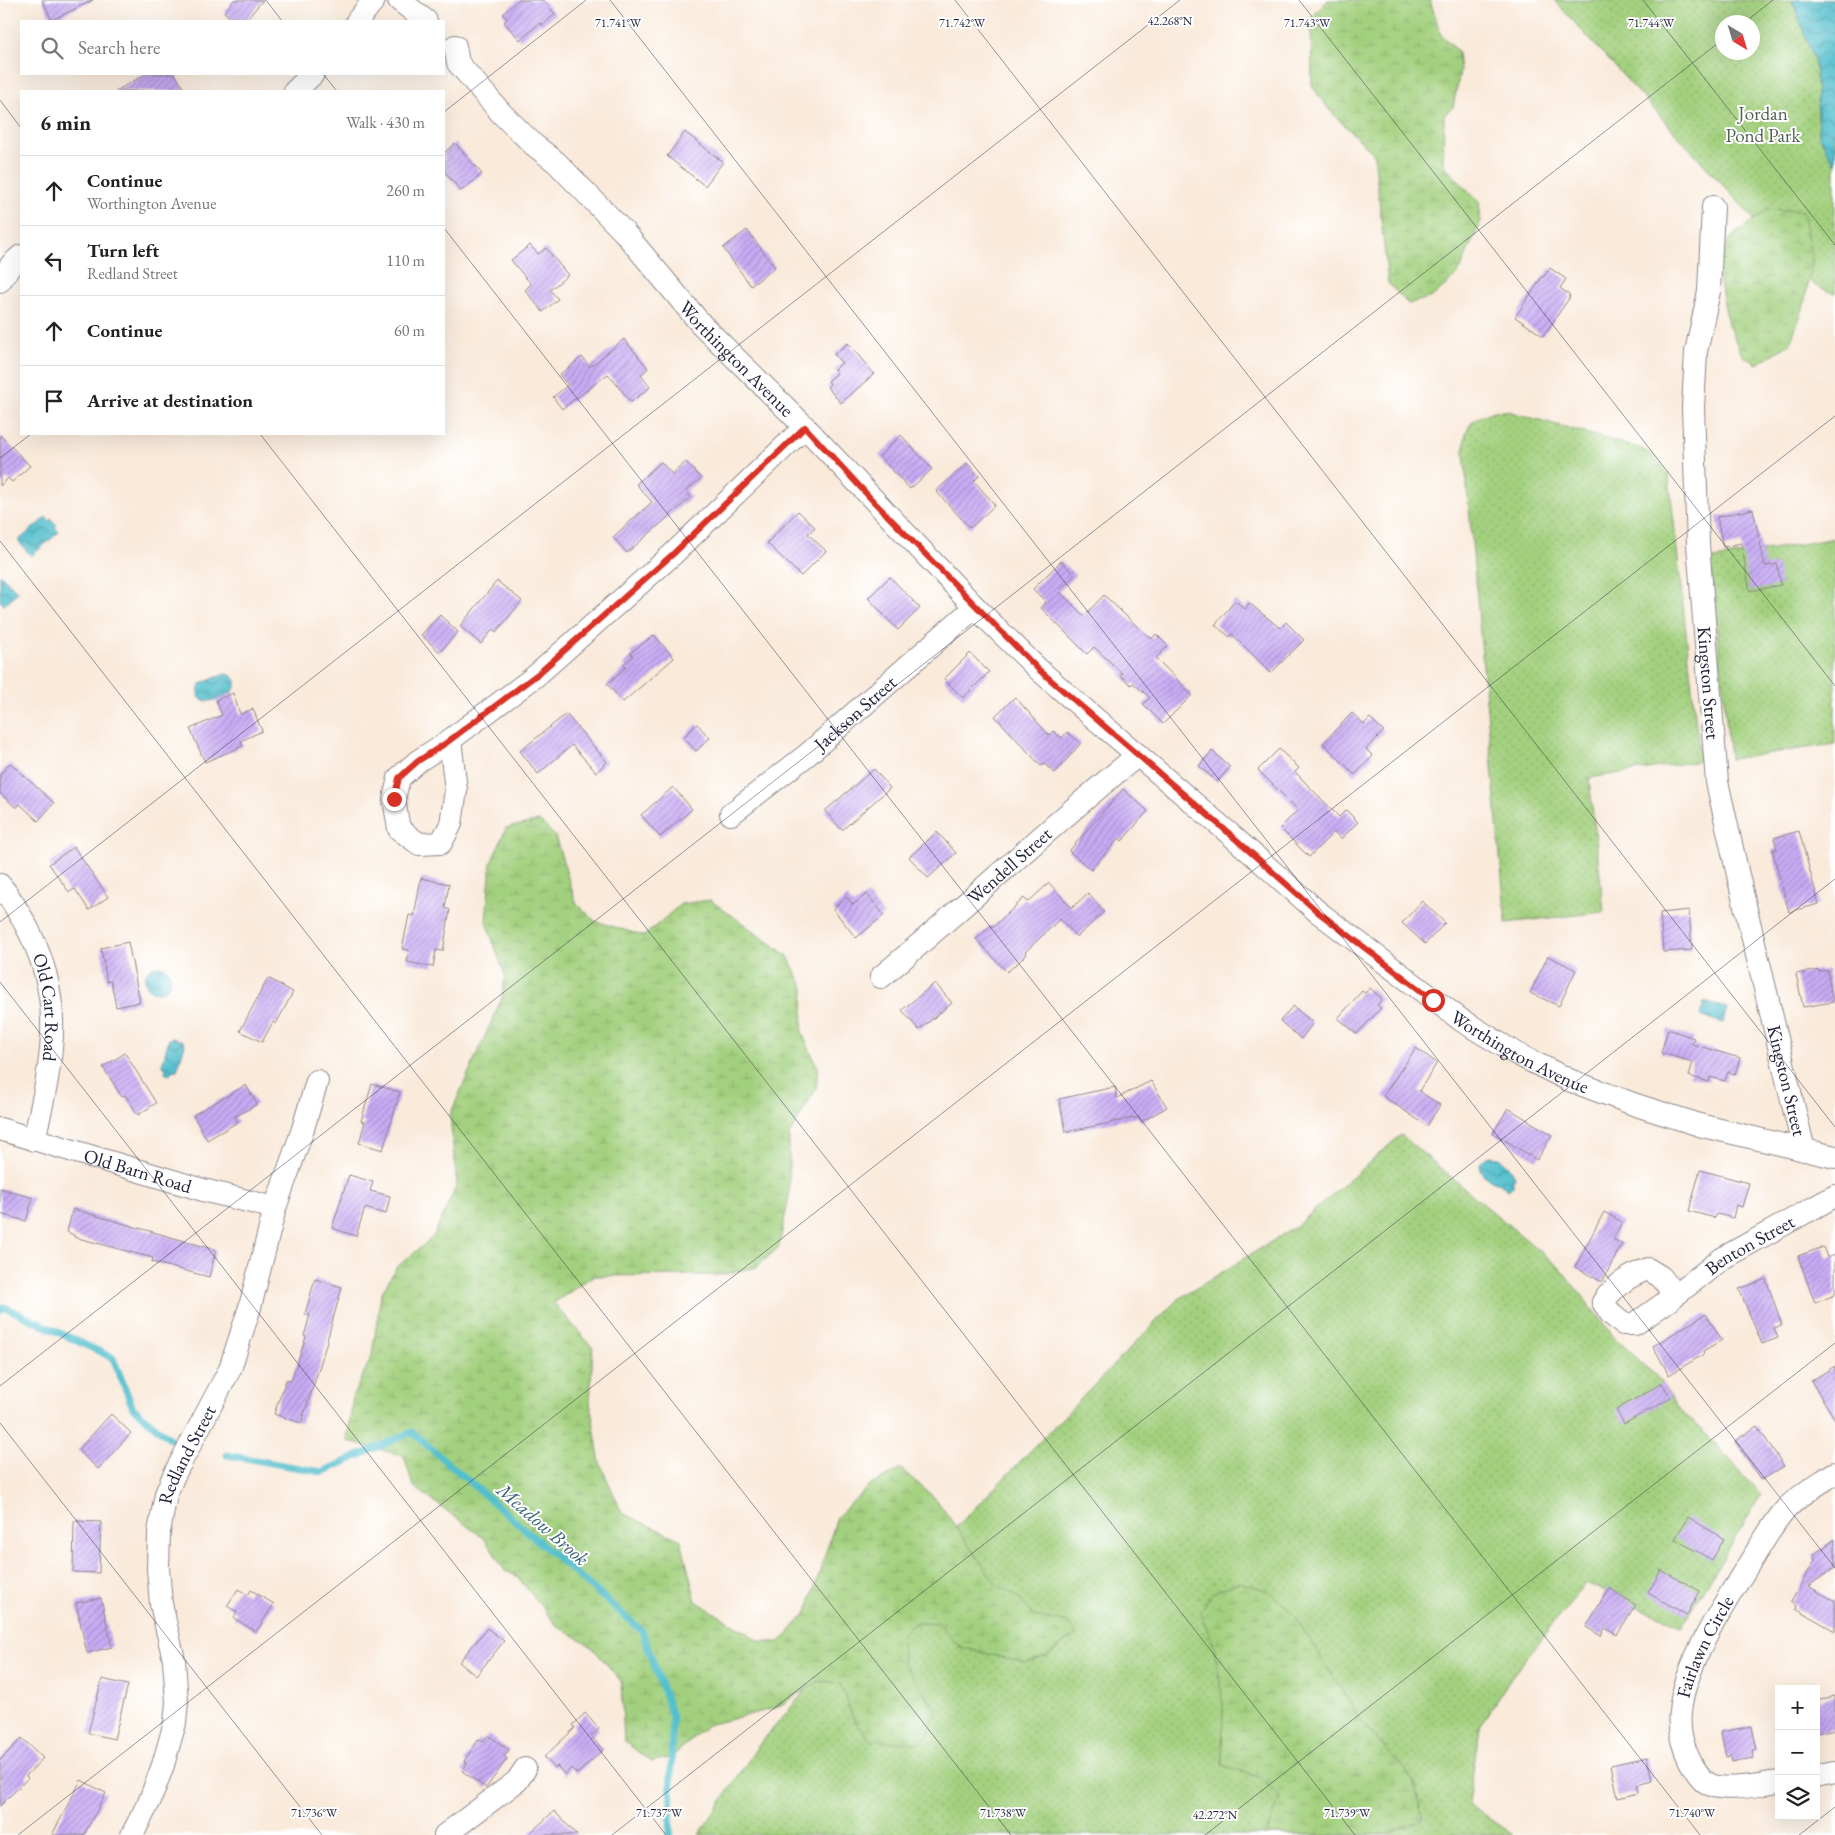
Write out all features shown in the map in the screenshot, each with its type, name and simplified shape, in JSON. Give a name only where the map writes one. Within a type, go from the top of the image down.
[{"type":"street","points":[[358,20],[374,0]]},
{"type":"street","points":[[399,0],[425,20]]},
{"type":"street","name":"Worthington Avenue","points":[[455,46],[458,63],[502,114],[534,145],[556,162],[624,232],[700,324],[805,427],[975,607],[1038,669],[1318,912],[1433,1000],[1489,1038],[1569,1080],[1602,1093],[1703,1126],[1835,1157]]},
{"type":"street","points":[[296,90],[313,75]]},
{"type":"street","name":"Kingston Street","points":[[1713,207],[1709,291],[1696,352],[1693,408],[1698,544],[1717,782],[1804,1150]]},
{"type":"street","points":[[0,281],[11,265],[20,257]]},
{"type":"street","points":[[450,740],[533,678],[673,554],[805,427]]},
{"type":"street","name":"Jackson Street","points":[[731,814],[808,754],[975,607]]},
{"type":"street","name":"Wendell Street","points":[[881,977],[948,920],[1050,828],[1138,755]]},
{"type":"street","name":"Old Cart Road","points":[[0,885],[30,933],[42,958],[49,983],[52,1005],[48,1077],[34,1140]]},
{"type":"street","name":"Redland Street","points":[[132,1835],[150,1800],[163,1765],[175,1723],[177,1702],[174,1660],[161,1604],[158,1568],[161,1513],[174,1475],[230,1369],[250,1307],[275,1208],[302,1132],[317,1081]]},
{"type":"street","name":"Old Barn Road","points":[[0,1129],[202,1190],[275,1208]]},
{"type":"street","name":"Benton Street","points":[[1669,1300],[1723,1258],[1835,1196]]},
{"type":"street","name":"Fairlawn Circle","points":[[1775,1782],[1723,1788],[1710,1785],[1696,1770],[1685,1750],[1681,1737],[1680,1711],[1685,1686],[1696,1658],[1736,1585],[1776,1522],[1788,1507],[1835,1473]]},
{"type":"street","points":[[445,1835],[517,1781],[525,1770]]},
{"type":"street","points":[[1820,1775],[1835,1772]]},
{"type":"green space","points":[[1328,0],[1430,0],[1441,35],[1458,51],[1460,72],[1453,107],[1444,115],[1443,164],[1479,202],[1481,221],[1458,274],[1432,297],[1408,304],[1388,283],[1374,154],[1330,111],[1312,86],[1311,18]]},
{"type":"green space","name":"Jordan Pond Park","points":[[1554,0],[1835,0],[1835,294],[1814,285]]},
{"type":"green space","points":[[1768,209],[1803,211],[1812,262],[1803,309],[1790,344],[1757,364],[1742,355],[1728,324],[1715,257],[1735,234]]},
{"type":"green space","points":[[1495,411],[1508,411],[1642,449],[1658,460],[1669,477],[1700,761],[1589,778],[1604,912],[1506,923],[1464,453],[1465,436],[1470,425],[1480,417]]},
{"type":"green space","points":[[1835,538],[1835,744],[1730,759],[1710,560]]},
{"type":"green space","points":[[539,821],[555,836],[576,903],[595,921],[644,936],[681,904],[710,900],[787,955],[804,988],[802,1033],[818,1068],[816,1089],[789,1135],[789,1196],[779,1247],[757,1267],[720,1275],[593,1276],[554,1303],[593,1348],[590,1402],[600,1463],[622,1513],[681,1540],[696,1601],[761,1642],[780,1642],[807,1612],[837,1517],[869,1486],[901,1469],[936,1499],[997,1585],[1019,1598],[1034,1616],[1068,1623],[1077,1634],[1047,1656],[1025,1663],[960,1647],[938,1622],[912,1624],[901,1636],[903,1663],[937,1711],[928,1735],[916,1743],[872,1741],[854,1720],[840,1683],[819,1681],[776,1708],[707,1725],[672,1757],[651,1762],[624,1741],[621,1681],[591,1646],[555,1624],[517,1576],[505,1571],[485,1539],[413,1486],[404,1456],[347,1441],[353,1396],[372,1356],[381,1294],[396,1268],[433,1237],[457,1185],[450,1115],[502,998],[505,975],[486,922],[491,863],[506,828]]},
{"type":"green space","points":[[1401,1135],[1560,1268],[1614,1337],[1657,1377],[1680,1410],[1715,1443],[1761,1495],[1682,1627],[1586,1583],[1512,1676],[1480,1726],[1468,1804],[1513,1835],[699,1835],[758,1746],[863,1623],[1177,1300],[1295,1227]]},
{"type":"green space","points":[[1239,1582],[1269,1591],[1293,1613],[1363,1724],[1413,1779],[1423,1819],[1386,1835],[1264,1835],[1280,1797],[1260,1777],[1222,1765],[1223,1702],[1214,1646],[1200,1611],[1214,1592]]},
{"type":"water","points":[[1792,0],[1835,0],[1835,164],[1819,135],[1815,62]]},
{"type":"water","points":[[46,517],[57,525],[55,527],[59,532],[31,556],[18,541]]},
{"type":"water","points":[[0,574],[18,592],[4,605],[0,601]]},
{"type":"water","points":[[225,674],[232,676],[236,680],[236,686],[232,692],[210,701],[206,701],[198,696],[199,687],[202,683]]},
{"type":"water","points":[[158,966],[167,970],[171,979],[167,988],[158,992],[149,988],[145,979],[149,970]]},
{"type":"water","points":[[1704,1002],[1727,1008],[1723,1023],[1700,1016]]},
{"type":"water","points":[[169,1039],[183,1041],[185,1045],[177,1070],[171,1071],[170,1075],[165,1073],[166,1069],[162,1065]]},
{"type":"water","points":[[1492,1156],[1506,1164],[1515,1177],[1512,1182],[1514,1185],[1508,1190],[1486,1177],[1480,1169],[1482,1161]]},
{"type":"building","points":[[42,0],[93,0],[52,20]]},
{"type":"building","points":[[234,0],[263,0],[246,20],[234,20],[224,12]]},
{"type":"building","points":[[518,0],[543,0],[555,14],[542,25],[540,23],[520,40],[504,22],[507,19],[503,14]]},
{"type":"building","points":[[144,75],[176,75],[184,90],[118,90]]},
{"type":"building","points":[[685,132],[723,162],[705,186],[667,156]]},
{"type":"building","points":[[455,143],[482,174],[461,191],[445,172],[445,152]]},
{"type":"building","points":[[747,230],[775,267],[751,286],[723,248]]},
{"type":"building","points":[[530,245],[538,254],[546,248],[568,275],[550,290],[558,299],[543,312],[525,290],[531,284],[511,260]]},
{"type":"building","points":[[1550,268],[1566,279],[1560,288],[1570,297],[1543,336],[1515,317]]},
{"type":"building","points":[[624,339],[648,368],[641,375],[650,387],[631,402],[608,374],[562,409],[553,397],[568,385],[559,375],[582,357],[590,367]]},
{"type":"building","points":[[848,343],[874,374],[841,403],[827,387],[830,384],[828,381],[837,373],[834,370],[842,363],[834,354]]},
{"type":"building","points":[[0,435],[30,466],[12,482],[8,478],[0,486]]},
{"type":"building","points":[[901,435],[932,469],[910,489],[879,456]]},
{"type":"building","points":[[661,462],[672,474],[686,462],[701,478],[686,491],[691,497],[627,553],[613,537],[652,502],[636,484]]},
{"type":"building","points":[[967,463],[979,476],[974,481],[995,505],[970,528],[936,491]]},
{"type":"building","points":[[1753,509],[1765,566],[1777,564],[1781,585],[1750,591],[1741,543],[1723,547],[1717,517]]},
{"type":"building","points":[[798,511],[815,527],[808,534],[826,551],[801,576],[767,543]]},
{"type":"building","points":[[1061,561],[1075,575],[1059,591],[1084,616],[1104,595],[1144,633],[1152,639],[1156,634],[1168,646],[1156,658],[1192,695],[1163,724],[1143,704],[1150,698],[1133,683],[1131,685],[1120,675],[1122,673],[1094,647],[1087,654],[1041,608],[1046,602],[1033,589]]},
{"type":"building","points":[[890,577],[920,608],[898,630],[868,598]]},
{"type":"building","points":[[497,581],[522,601],[496,632],[493,629],[481,644],[460,626]]},
{"type":"building","points":[[1235,601],[1245,609],[1249,603],[1280,628],[1286,622],[1304,640],[1271,673],[1232,634],[1230,637],[1215,625]]},
{"type":"building","points":[[440,615],[458,632],[440,652],[421,635]]},
{"type":"building","points":[[654,635],[674,658],[623,702],[607,684],[626,667],[623,664],[633,656],[630,653]]},
{"type":"building","points":[[970,653],[989,672],[963,698],[944,679]]},
{"type":"building","points":[[233,693],[240,714],[253,709],[262,731],[241,741],[243,746],[205,762],[190,729],[222,715],[216,700]]},
{"type":"building","points":[[1015,697],[1049,735],[1053,731],[1062,738],[1067,732],[1081,743],[1055,773],[1044,764],[1041,766],[995,716]]},
{"type":"building","points":[[1352,713],[1364,724],[1370,718],[1384,731],[1366,749],[1373,756],[1355,775],[1323,743]]},
{"type":"building","points":[[566,714],[607,762],[596,772],[572,745],[538,774],[520,751]]},
{"type":"building","points":[[697,724],[710,738],[696,751],[683,737]]},
{"type":"building","points":[[1279,749],[1299,768],[1295,772],[1339,817],[1346,810],[1358,822],[1341,839],[1334,832],[1309,857],[1280,828],[1298,810],[1258,770]]},
{"type":"building","points":[[1212,751],[1230,767],[1217,782],[1199,766]]},
{"type":"building","points":[[10,763],[54,803],[38,821],[20,804],[16,808],[0,793],[0,774]]},
{"type":"building","points":[[874,769],[890,788],[842,830],[825,811]]},
{"type":"building","points":[[673,787],[692,809],[660,837],[641,815]]},
{"type":"building","points":[[1123,789],[1148,811],[1122,841],[1119,838],[1091,870],[1069,851]]},
{"type":"building","points":[[1799,831],[1819,904],[1789,912],[1772,850],[1777,849],[1774,838]]},
{"type":"building","points":[[937,832],[956,853],[928,878],[909,857]]},
{"type":"building","points":[[74,847],[108,897],[89,910],[75,889],[69,892],[49,864]]},
{"type":"building","points":[[421,878],[449,884],[445,908],[450,910],[443,951],[436,950],[433,967],[407,962],[409,950],[402,949],[409,915],[414,916]]},
{"type":"building","points":[[1049,883],[1072,908],[1088,893],[1104,912],[1077,937],[1060,919],[1007,972],[976,939],[991,925],[993,927],[1024,898],[1028,902]]},
{"type":"building","points":[[867,894],[884,915],[856,938],[833,909],[847,897],[853,905]]},
{"type":"building","points":[[1422,901],[1445,923],[1425,944],[1402,923]]},
{"type":"building","points":[[1689,910],[1692,950],[1663,952],[1660,913]]},
{"type":"building","points":[[128,942],[140,1002],[116,1007],[111,981],[107,982],[101,948]]},
{"type":"building","points":[[1548,956],[1576,970],[1559,1006],[1530,993]]},
{"type":"building","points":[[1819,970],[1819,972],[1827,970],[1833,1002],[1803,1007],[1796,974]]},
{"type":"building","points":[[268,978],[293,992],[276,1024],[273,1022],[262,1042],[240,1031]]},
{"type":"building","points":[[935,983],[952,1003],[919,1030],[902,1010]]},
{"type":"building","points":[[1370,988],[1382,999],[1377,1005],[1381,1008],[1357,1034],[1338,1018],[1362,991],[1365,993]]},
{"type":"building","points":[[1293,1006],[1313,1023],[1301,1039],[1280,1021]]},
{"type":"building","points":[[1668,1029],[1694,1038],[1692,1044],[1740,1058],[1735,1074],[1728,1072],[1725,1081],[1710,1077],[1709,1082],[1689,1076],[1693,1062],[1661,1053]]},
{"type":"building","points":[[1416,1048],[1437,1063],[1419,1091],[1440,1105],[1427,1126],[1383,1096]]},
{"type":"building","points":[[125,1053],[156,1103],[138,1115],[125,1095],[122,1097],[103,1067]]},
{"type":"building","points":[[1151,1081],[1167,1107],[1141,1122],[1138,1117],[1066,1132],[1059,1099],[1115,1087],[1117,1098]]},
{"type":"building","points":[[372,1084],[400,1092],[383,1150],[359,1143],[365,1122],[361,1121]]},
{"type":"building","points":[[246,1085],[257,1104],[235,1117],[238,1122],[207,1140],[193,1115]]},
{"type":"building","points":[[1508,1108],[1552,1135],[1537,1160],[1493,1133]]},
{"type":"building","points":[[1700,1170],[1749,1183],[1742,1207],[1736,1205],[1733,1218],[1717,1214],[1715,1218],[1689,1211]]},
{"type":"building","points":[[349,1175],[373,1182],[370,1191],[390,1196],[386,1214],[365,1208],[356,1236],[332,1228]]},
{"type":"building","points":[[0,1188],[33,1198],[26,1221],[0,1214]]},
{"type":"building","points":[[73,1209],[216,1250],[209,1277],[152,1262],[153,1258],[74,1237],[74,1235],[67,1232]]},
{"type":"building","points":[[1604,1212],[1622,1222],[1613,1239],[1622,1244],[1602,1282],[1575,1267]]},
{"type":"building","points":[[1823,1247],[1827,1257],[1835,1254],[1835,1295],[1815,1303],[1798,1256]]},
{"type":"building","points":[[315,1279],[342,1287],[319,1369],[301,1423],[274,1414],[286,1380],[291,1381],[306,1337],[304,1336],[310,1315],[305,1314]]},
{"type":"building","points":[[1766,1279],[1782,1325],[1774,1328],[1778,1338],[1762,1344],[1739,1289]]},
{"type":"building","points":[[1706,1314],[1722,1340],[1703,1351],[1704,1354],[1669,1375],[1653,1346]]},
{"type":"building","points":[[1835,1366],[1835,1419],[1811,1381]]},
{"type":"building","points":[[1662,1383],[1671,1398],[1624,1424],[1616,1410]]},
{"type":"building","points":[[111,1414],[131,1433],[98,1469],[78,1450]]},
{"type":"building","points":[[1757,1426],[1784,1466],[1762,1480],[1735,1441]]},
{"type":"building","points":[[1688,1517],[1724,1539],[1712,1560],[1675,1539]]},
{"type":"building","points":[[74,1521],[101,1522],[99,1573],[73,1572]]},
{"type":"building","points":[[1835,1539],[1835,1568],[1808,1586],[1835,1601],[1835,1631],[1796,1609],[1797,1606],[1791,1602],[1815,1560],[1813,1555]]},
{"type":"building","points":[[1661,1570],[1700,1591],[1687,1615],[1648,1593]]},
{"type":"building","points":[[1609,1588],[1636,1605],[1617,1635],[1605,1628],[1601,1636],[1586,1627]]},
{"type":"building","points":[[238,1589],[248,1595],[251,1590],[274,1604],[256,1632],[234,1618],[237,1612],[227,1606]]},
{"type":"building","points":[[101,1598],[112,1647],[87,1653],[76,1603]]},
{"type":"building","points":[[487,1628],[504,1641],[476,1676],[459,1662]]},
{"type":"building","points":[[102,1679],[128,1685],[114,1739],[88,1733]]},
{"type":"building","points":[[1835,1696],[1835,1729],[1820,1732],[1820,1699]]},
{"type":"building","points":[[585,1713],[599,1729],[591,1736],[603,1750],[577,1774],[571,1768],[565,1775],[557,1766],[555,1768],[544,1757],[575,1728],[573,1725]]},
{"type":"building","points":[[1752,1726],[1757,1750],[1752,1750],[1753,1758],[1732,1762],[1731,1756],[1726,1757],[1721,1732]]},
{"type":"building","points":[[488,1735],[509,1750],[504,1757],[507,1759],[486,1788],[462,1771],[467,1764],[464,1761],[479,1739],[483,1742]]},
{"type":"building","points":[[22,1738],[43,1758],[26,1776],[28,1778],[0,1806],[0,1760]]},
{"type":"building","points":[[1647,1757],[1652,1781],[1637,1785],[1639,1793],[1618,1798],[1611,1765]]},
{"type":"building","points":[[81,1780],[106,1793],[84,1835],[52,1835]]},
{"type":"building","points":[[554,1811],[577,1835],[528,1835]]},
{"type":"waterway","name":"Meadow Brook","points":[[0,1310],[5,1307],[113,1358],[133,1408],[170,1439]]},
{"type":"waterway","name":"Meadow Brook","points":[[227,1455],[322,1472],[412,1432],[642,1631],[672,1716],[670,1835]]},
{"type":"route","points":[[394,799],[399,778],[418,761],[446,743],[539,673],[673,554],[805,427],[975,607],[1038,669],[1318,912],[1433,1000]]}]
